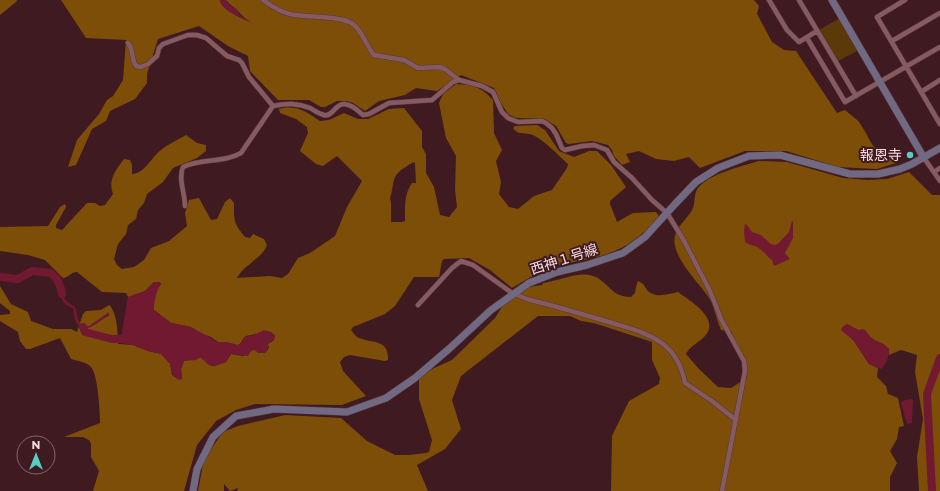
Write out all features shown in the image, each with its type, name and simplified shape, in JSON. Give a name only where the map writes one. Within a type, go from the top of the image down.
[{"type":"street","points":[[263,0],[271,6],[291,14],[327,18],[353,24],[358,29],[374,55],[404,60],[418,68],[439,67],[445,69],[459,80]]},
{"type":"street","points":[[769,0],[786,30],[799,42],[817,31]]},
{"type":"street","points":[[799,0],[856,96]]},
{"type":"street","points":[[832,0],[924,158],[940,181]]},
{"type":"street","points":[[905,0],[877,17],[921,92],[938,116],[940,124]]},
{"type":"street","points":[[892,41],[940,13]]},
{"type":"street","points":[[128,43],[131,46],[133,62],[136,66],[141,67],[148,64],[157,56],[159,48],[163,44],[188,35],[197,35],[206,38],[227,56],[239,60],[242,63],[249,77],[274,106]]},
{"type":"street","points":[[806,38],[845,102],[940,47]]},
{"type":"street","points":[[185,206],[182,185],[183,167],[196,163],[235,156],[242,153],[274,106],[292,103],[302,105],[324,115],[328,114],[338,105],[348,104],[363,115],[369,114],[389,103],[432,100],[453,82],[459,80],[468,81],[491,90],[502,112],[514,121],[542,121],[546,123],[552,128],[562,148],[565,150],[582,146],[594,146],[606,150],[614,162],[667,213],[702,275],[715,302],[721,319],[744,361],[745,371],[738,401],[736,420],[722,491]]},
{"type":"street","points":[[921,92],[940,80]]},
{"type":"street","name":"西神１号線","points":[[193,491],[197,469],[213,437],[236,416],[274,409],[347,412],[386,398],[415,378],[450,348],[490,310],[529,283],[557,272],[587,265],[623,253],[645,237],[696,182],[718,168],[749,156],[780,155],[843,172],[868,175],[900,169],[924,158],[940,148]]},
{"type":"street","points":[[934,172],[940,168]]},
{"type":"street","points":[[418,305],[452,268],[461,261],[473,265],[514,294],[628,328],[654,338],[664,345],[679,362],[685,383],[712,401],[736,420]]},
{"type":"shaded area","points":[[0,0],[17,0],[0,15]]},
{"type":"shaded area","points":[[61,0],[220,0],[221,4],[227,10],[249,21],[226,0],[754,0],[759,6],[757,14],[772,42],[784,50],[796,51],[837,113],[845,110],[856,119],[876,149],[886,154],[893,155],[896,163],[877,169],[838,167],[786,151],[745,151],[700,168],[689,157],[674,161],[656,159],[639,151],[626,154],[630,162],[622,165],[614,156],[608,145],[592,141],[569,144],[566,143],[556,126],[545,119],[516,118],[508,114],[494,88],[461,75],[437,91],[416,88],[405,95],[379,101],[365,111],[347,101],[337,101],[325,107],[321,107],[309,100],[278,100],[250,71],[248,56],[228,46],[199,26],[158,39],[147,74],[147,83],[135,99],[110,111],[106,121],[92,129],[76,165],[68,167],[77,140],[99,114],[107,100],[113,96],[123,80],[126,40],[86,38]]},
{"type":"shaded area","points":[[220,0],[226,0],[241,16],[251,22],[231,13],[221,4]]},
{"type":"shaded area","points":[[842,17],[861,49],[836,62],[817,31]]},
{"type":"shaded area","points":[[456,84],[462,84],[481,89],[493,100],[494,133],[502,150],[496,161],[501,182],[499,194],[509,207],[518,209],[534,196],[552,190],[567,168],[568,164],[542,141],[533,135],[517,132],[513,128],[515,126],[537,125],[545,130],[559,151],[574,157],[589,151],[597,151],[611,165],[626,187],[610,201],[617,222],[633,213],[656,212],[659,218],[636,238],[613,252],[550,268],[512,288],[490,270],[469,258],[444,259],[442,261],[439,277],[414,277],[395,306],[385,314],[353,327],[351,330],[357,337],[382,345],[386,348],[388,353],[388,360],[385,361],[350,355],[344,357],[340,362],[343,371],[366,396],[342,405],[255,404],[236,410],[216,421],[197,445],[184,491],[93,491],[99,471],[91,457],[91,444],[89,440],[83,437],[64,437],[100,423],[98,394],[93,371],[87,364],[71,359],[60,338],[30,349],[26,349],[20,341],[18,332],[0,321],[0,315],[10,314],[10,311],[0,303],[0,286],[11,304],[28,312],[31,321],[53,329],[71,329],[77,332],[83,314],[86,311],[101,310],[109,305],[114,312],[118,344],[133,345],[161,354],[170,363],[172,375],[182,379],[181,369],[184,361],[202,357],[209,365],[214,366],[226,362],[231,354],[243,356],[253,350],[269,348],[268,344],[274,340],[271,332],[267,332],[246,336],[240,344],[237,345],[226,342],[218,342],[191,327],[171,323],[154,310],[153,303],[157,289],[161,284],[154,282],[145,291],[128,297],[126,293],[102,292],[77,272],[63,278],[45,260],[28,255],[0,251],[0,227],[48,226],[60,207],[65,204],[66,207],[56,225],[56,228],[62,230],[87,203],[95,203],[100,206],[105,205],[113,194],[111,184],[113,176],[124,159],[130,160],[132,165],[132,174],[137,173],[145,168],[157,153],[186,135],[197,143],[206,145],[206,151],[197,158],[173,168],[163,182],[147,194],[144,203],[138,210],[136,219],[128,225],[126,234],[118,244],[114,259],[117,265],[122,269],[134,267],[144,260],[151,248],[169,241],[187,226],[185,213],[189,200],[199,198],[211,220],[217,219],[225,202],[230,198],[234,203],[235,221],[241,232],[245,237],[250,238],[253,234],[264,239],[267,245],[265,250],[240,273],[237,278],[270,276],[282,278],[288,274],[298,258],[310,253],[335,236],[347,207],[362,181],[337,156],[323,166],[316,164],[300,151],[308,133],[307,127],[296,119],[280,113],[279,109],[296,108],[306,112],[320,121],[329,120],[344,113],[358,119],[368,119],[389,109],[404,108],[422,131],[422,147],[426,154],[426,173],[434,187],[440,215],[449,217],[457,207],[455,190],[456,156],[446,138],[439,103],[443,94]],"holes":[[[413,162],[415,163],[416,183],[412,183],[409,187],[406,201],[405,221],[391,222],[390,198],[394,179],[400,171]]]},
{"type":"shaded area","points":[[759,161],[787,162],[843,178],[868,180],[887,179],[909,172],[932,195],[940,195],[940,491],[919,491],[917,457],[923,419],[915,372],[917,355],[901,350],[889,355],[889,349],[873,339],[866,331],[858,330],[847,324],[849,336],[869,364],[878,368],[877,377],[886,386],[888,394],[898,398],[904,426],[899,427],[897,439],[890,451],[897,463],[890,477],[890,491],[611,491],[612,436],[629,401],[659,384],[660,378],[652,360],[652,342],[594,323],[581,321],[570,316],[538,316],[461,376],[452,400],[461,429],[445,449],[417,465],[428,491],[237,491],[238,488],[230,491],[224,484],[224,491],[198,491],[204,459],[223,432],[238,426],[285,415],[341,418],[367,441],[395,455],[409,455],[429,452],[432,440],[419,399],[419,379],[432,369],[452,360],[495,318],[505,302],[529,287],[542,285],[543,283],[573,276],[585,274],[596,277],[613,291],[624,296],[631,297],[635,293],[638,281],[643,284],[650,293],[662,295],[678,292],[690,300],[707,317],[709,330],[704,337],[686,354],[718,387],[731,388],[747,378],[746,365],[731,331],[721,330],[711,301],[687,270],[677,253],[675,236],[678,228],[691,212],[694,206],[697,190],[703,183],[726,171]]},
{"type":"shaded area","points":[[792,221],[793,238],[785,253],[790,259],[774,266],[772,260],[762,250],[745,242],[745,224],[752,232],[761,235],[771,244],[775,245],[778,244],[789,232]]},
{"type":"shaded area","points":[[155,282],[160,282],[161,284],[154,303],[154,310],[171,323],[191,327],[218,342],[226,342],[237,345],[240,344],[244,337],[254,335],[264,330],[271,332],[275,335],[275,338],[268,344],[268,350],[265,353],[258,353],[255,350],[251,351],[248,356],[231,354],[226,362],[214,366],[209,365],[200,357],[196,360],[184,361],[181,369],[182,379],[179,380],[173,376],[170,364],[161,354],[133,345],[120,343],[128,297],[145,291]]},
{"type":"shaded area","points":[[61,284],[65,300],[75,307],[79,321],[82,325],[89,326],[109,312],[109,316],[88,328],[84,329],[80,327],[75,320],[73,308],[65,304],[62,299],[58,285]]},
{"type":"shaded area","points":[[847,324],[858,330],[864,329],[872,339],[884,344],[889,349],[887,360],[881,369],[869,364],[854,341],[841,330],[842,327]]},
{"type":"shaded area","points":[[913,400],[912,423],[907,424],[901,403],[902,401]]},
{"type":"waterway","points":[[0,277],[18,279],[32,271],[51,273],[57,279],[62,294]]},
{"type":"waterway","points":[[83,327],[85,332],[112,339],[131,339]]},
{"type":"waterway","points":[[932,491],[927,394],[940,358]]},
{"type":"place","name":"報恩寺","points":[[910,155]]}]
